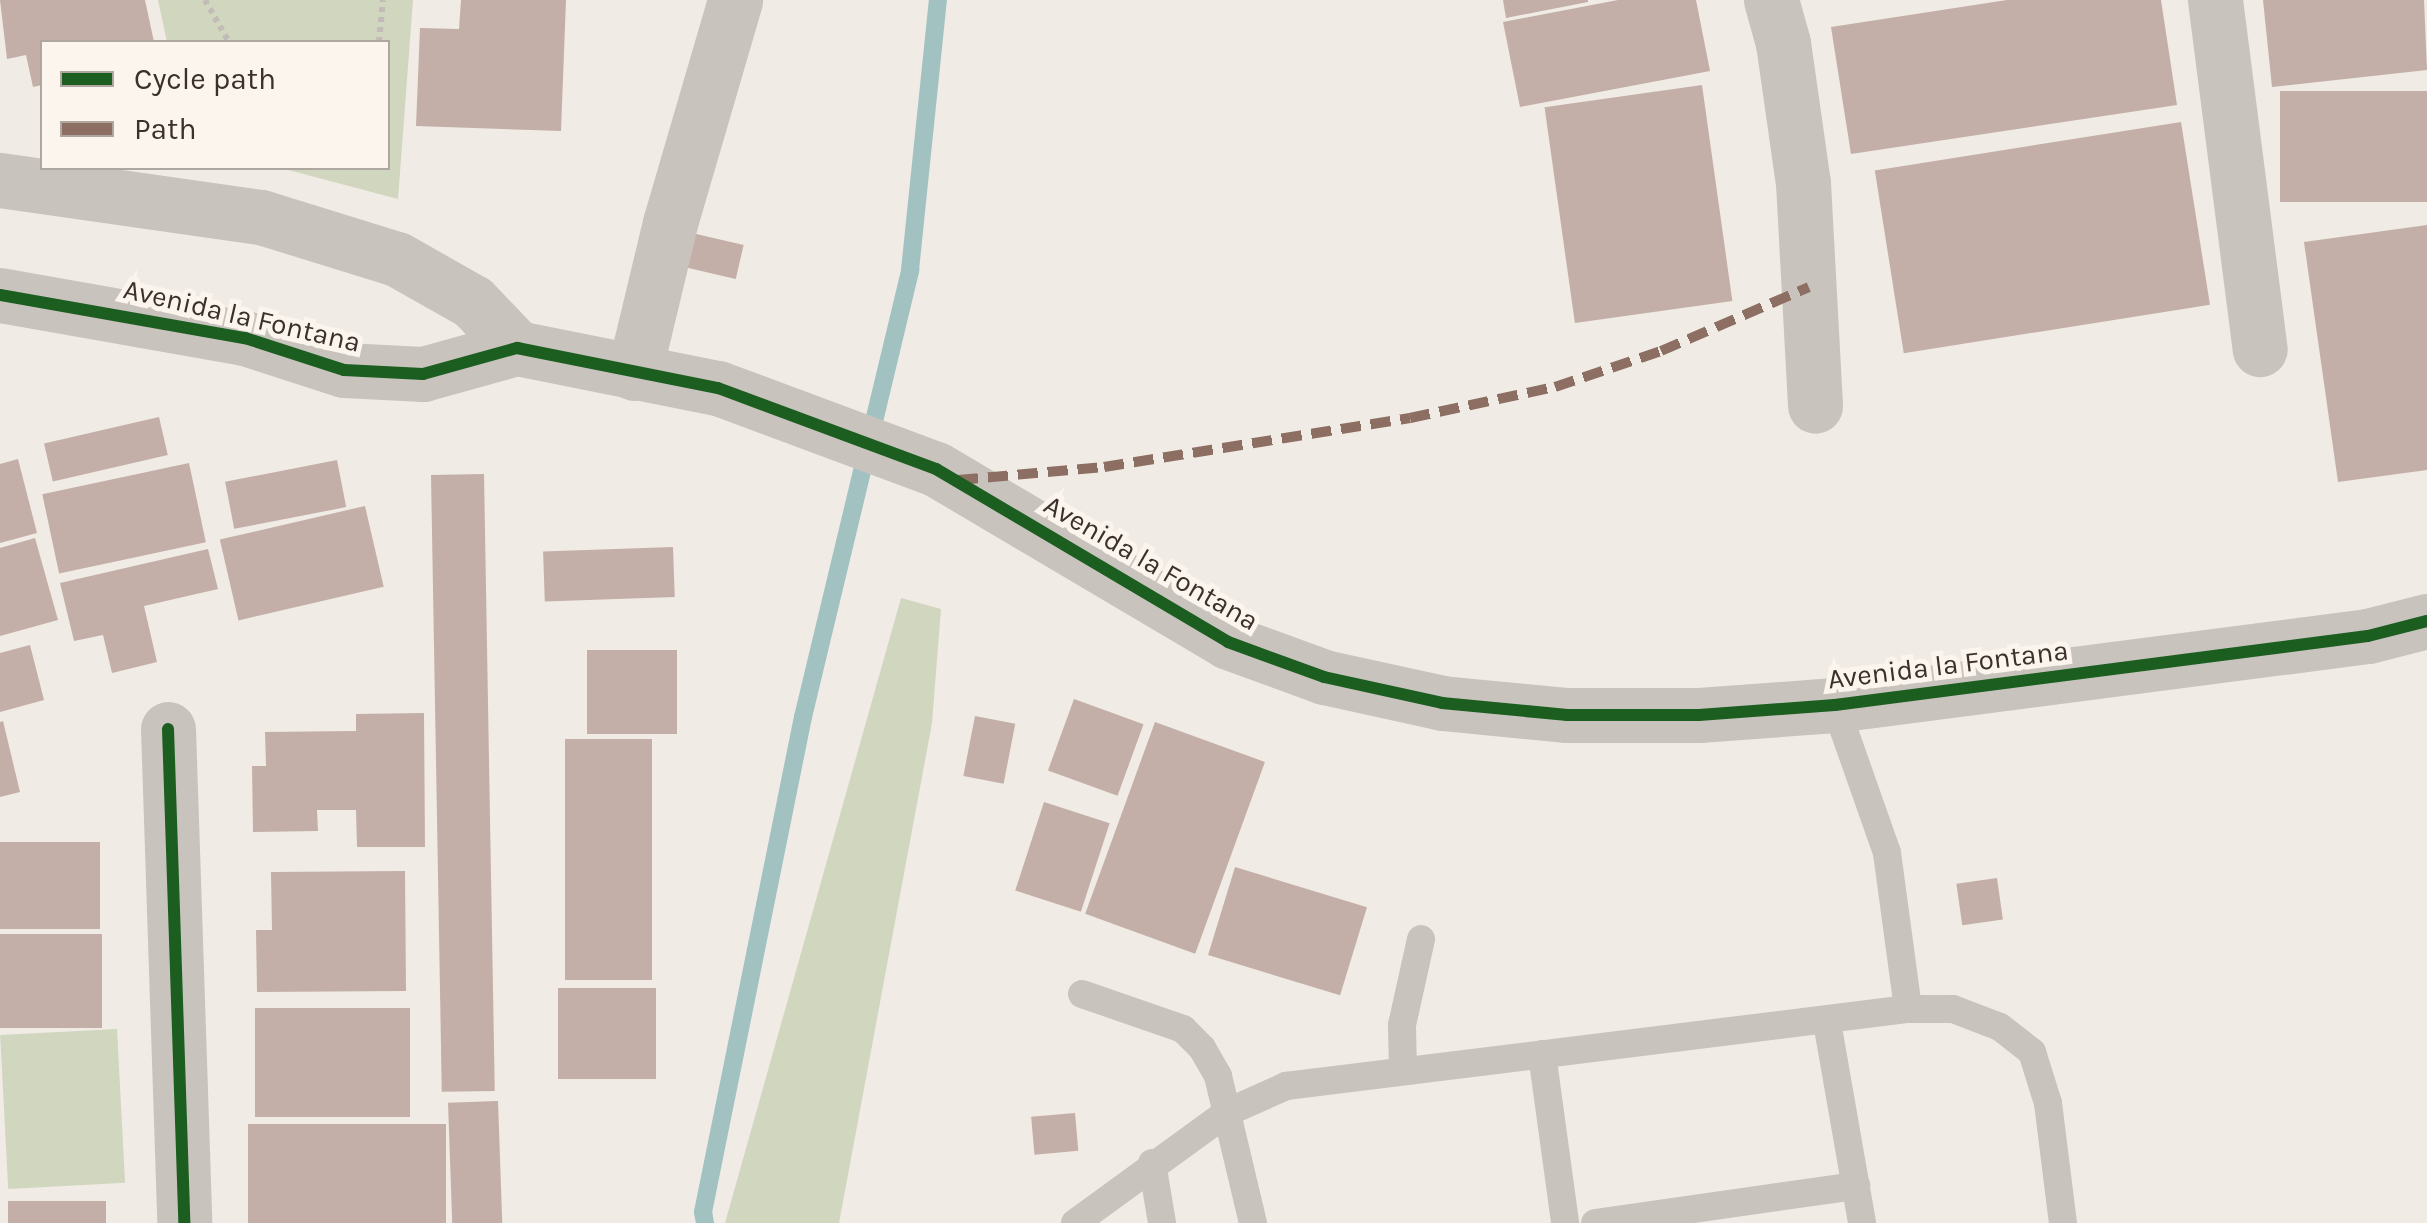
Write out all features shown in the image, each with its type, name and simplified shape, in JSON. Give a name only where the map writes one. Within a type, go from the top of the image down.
[{"type":"street","points":[[634,373],[670,223],[735,0]]},
{"type":"street","points":[[1771,0],[1783,42],[1803,183],[1815,406]]},
{"type":"street","points":[[2215,0],[2260,349]]},
{"type":"street","points":[[0,180],[261,217],[398,260],[473,302],[517,348]]},
{"type":"street","name":"Avenida la Fontana","points":[[0,295],[245,338],[344,370],[424,374],[517,348],[718,388],[936,469],[1228,642],[1324,677],[1442,703],[1567,715],[1699,715],[1835,705],[2368,636],[2427,621]]},
{"type":"street","points":[[168,729],[184,1223]]},
{"type":"lane","points":[[1835,705],[1886,853],[1908,1009]]},
{"type":"lane","points":[[1404,1070],[1402,1026],[1422,939]]},
{"type":"lane","points":[[1082,994],[1183,1030],[1202,1048],[1218,1076],[1252,1223]]},
{"type":"lane","points":[[1075,1223],[1152,1163],[1228,1112],[1286,1086],[1908,1009],[1954,1009],[2000,1028],[2032,1052],[2048,1103],[2064,1223]]},
{"type":"lane","points":[[1827,1022],[1862,1223]]},
{"type":"lane","points":[[1542,1054],[1565,1223]]},
{"type":"lane","points":[[1152,1163],[1162,1223]]},
{"type":"lane","points":[[1595,1223],[1856,1186]]},
{"type":"path","points":[[205,0],[227,40]]},
{"type":"path","points":[[379,40],[383,0]]},
{"type":"green space","points":[[158,0],[413,0],[398,199],[289,170],[390,170],[390,40],[167,40]]},
{"type":"green space","points":[[901,598],[941,609],[932,723],[839,1223],[725,1223]]},
{"type":"green space","points":[[117,1029],[125,1183],[8,1189],[0,1035]]},
{"type":"building","points":[[0,0],[145,0],[154,40],[40,40],[40,85],[33,87],[26,55],[7,59]]},
{"type":"building","points":[[461,0],[566,0],[561,131],[416,126],[420,28],[459,29]]},
{"type":"building","points":[[1503,0],[1588,0],[1588,2],[1506,18]]},
{"type":"building","points":[[1618,0],[1696,0],[1710,71],[1520,107],[1503,22]]},
{"type":"building","points":[[2007,0],[2161,0],[2177,105],[1851,154],[1831,27]]},
{"type":"building","points":[[2263,0],[2424,0],[2427,70],[2272,87]]},
{"type":"building","points":[[1702,85],[1732,301],[1575,323],[1545,107]]},
{"type":"building","points":[[2280,91],[2427,91],[2427,202],[2280,202]]},
{"type":"building","points":[[2181,122],[2210,305],[1904,353],[1875,170]]},
{"type":"building","points":[[2427,225],[2427,470],[2338,482],[2304,242]]},
{"type":"building","points":[[692,233],[744,245],[736,279],[684,267]]},
{"type":"building","points":[[159,417],[168,455],[53,482],[44,444]]},
{"type":"building","points":[[18,459],[37,533],[0,543],[0,464]]},
{"type":"building","points":[[337,460],[346,507],[234,529],[225,482]]},
{"type":"building","points":[[189,463],[206,542],[59,573],[42,494]]},
{"type":"building","points":[[484,474],[495,1091],[442,1092],[431,475]]},
{"type":"building","points":[[365,506],[384,587],[238,620],[220,540]]},
{"type":"building","points":[[35,538],[58,620],[0,636],[0,548]]},
{"type":"building","points":[[673,547],[675,597],[545,602],[543,552]]},
{"type":"building","points":[[208,549],[218,589],[144,606],[157,662],[112,673],[103,635],[74,641],[60,583]]},
{"type":"building","points":[[30,645],[44,700],[0,712],[0,653]]},
{"type":"building","points":[[587,650],[677,650],[677,734],[587,734]]},
{"type":"building","points":[[1074,699],[1144,724],[1118,796],[1048,770]]},
{"type":"building","points":[[424,713],[425,847],[357,847],[356,810],[317,810],[318,831],[253,832],[252,766],[266,766],[265,732],[356,731],[356,714]]},
{"type":"building","points":[[975,716],[1015,724],[1004,784],[963,776]]},
{"type":"building","points":[[3,721],[20,792],[0,797],[0,722]]},
{"type":"building","points":[[1155,722],[1265,762],[1195,954],[1085,914]]},
{"type":"building","points":[[565,739],[652,739],[652,980],[565,980]]},
{"type":"building","points":[[1044,802],[1110,823],[1081,912],[1015,890]]},
{"type":"building","points":[[0,842],[100,842],[100,929],[0,929]]},
{"type":"building","points":[[1235,867],[1367,907],[1340,995],[1208,955]]},
{"type":"building","points":[[405,871],[406,991],[257,992],[256,930],[272,930],[271,872]]},
{"type":"building","points":[[1997,878],[2003,920],[1962,925],[1956,884]]},
{"type":"building","points":[[0,934],[102,934],[102,1028],[0,1028]]},
{"type":"building","points":[[558,988],[656,988],[656,1079],[558,1079]]},
{"type":"building","points":[[255,1008],[410,1008],[410,1117],[255,1117]]},
{"type":"building","points":[[498,1101],[502,1223],[452,1223],[448,1103]]},
{"type":"building","points":[[1075,1113],[1078,1151],[1034,1155],[1031,1117]]},
{"type":"building","points":[[248,1124],[446,1124],[446,1223],[248,1223]]},
{"type":"building","points":[[8,1201],[106,1201],[106,1223],[8,1223]]},
{"type":"waterway","points":[[705,1223],[703,1212],[803,717],[910,270],[938,0]]},
{"type":"marked path","points":[[958,480],[1104,467],[1410,418],[1555,387],[1661,351],[1809,287]]},
{"type":"cycle path","points":[[0,295],[245,338],[344,370],[423,374],[517,348],[718,388],[936,469],[1228,642],[1324,677],[1442,703],[1567,715],[1699,715],[1835,705],[2368,636],[2427,621]]},
{"type":"cycle path","points":[[168,729],[184,1223]]}]
